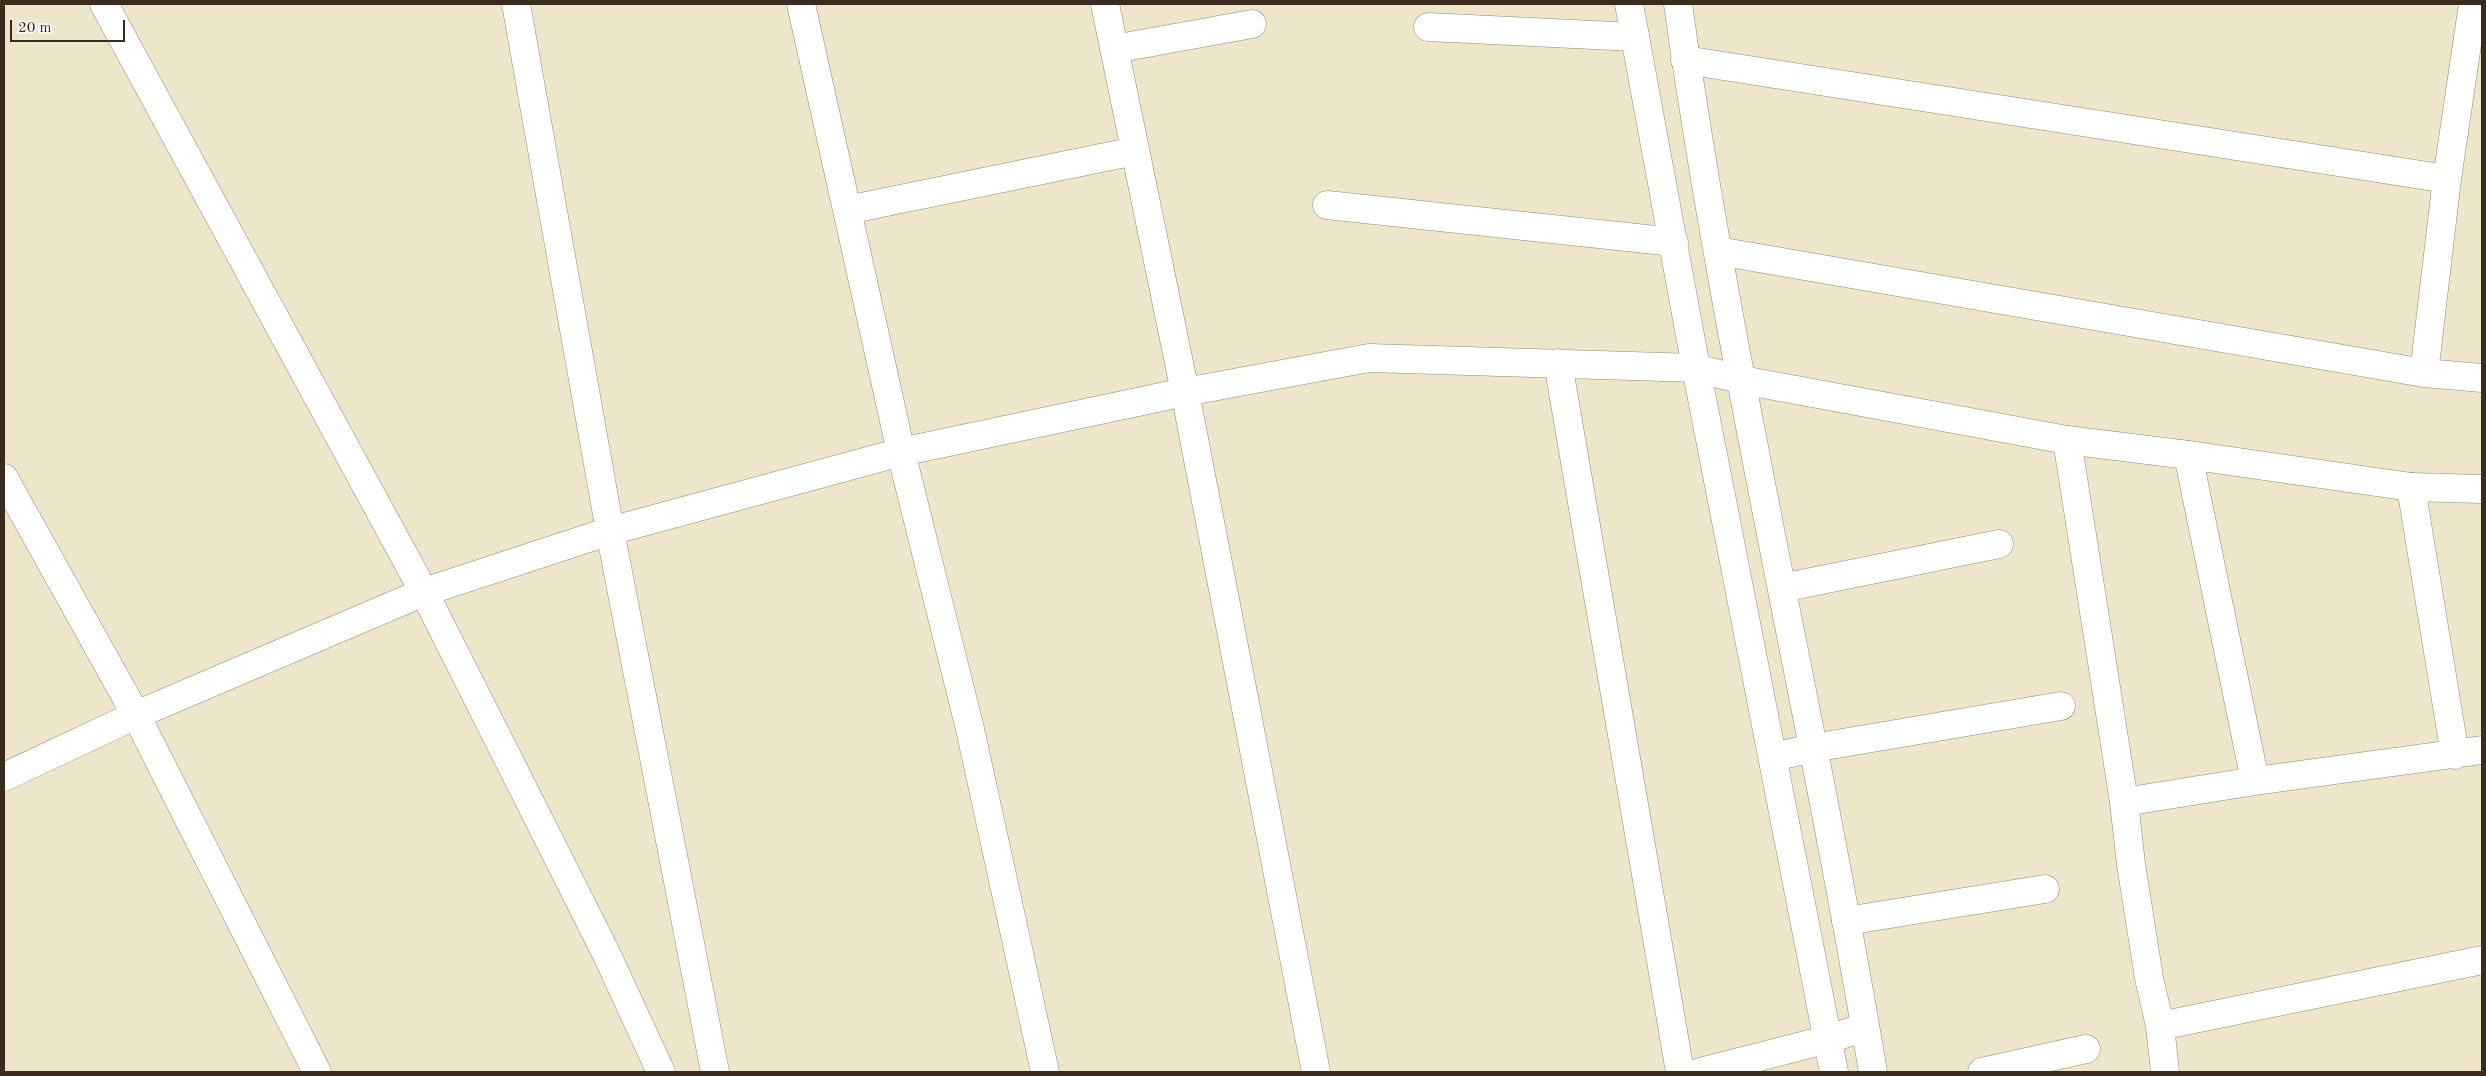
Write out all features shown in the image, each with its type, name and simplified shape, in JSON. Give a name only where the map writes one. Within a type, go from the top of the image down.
[{"type":"street","points":[[104,4],[424,592],[606,953],[661,1072]]},
{"type":"street","points":[[516,4],[610,531],[715,1072]]},
{"type":"street","points":[[801,4],[900,452],[970,729],[1045,1072]]},
{"type":"street","points":[[1105,4],[1185,392],[1316,1072]]},
{"type":"street","points":[[1630,4],[1696,368],[1834,1072]]},
{"type":"street","points":[[1678,4],[1685,60],[1718,251],[1873,1072]]},
{"type":"street","points":[[2424,373],[2447,179],[2471,92],[2473,4]]},
{"type":"street","points":[[1114,48],[1252,24]]},
{"type":"street","points":[[1428,27],[1635,37]]},
{"type":"street","points":[[1685,60],[2447,179]]},
{"type":"street","points":[[847,210],[1135,150]]},
{"type":"street","points":[[1327,205],[1674,242]]},
{"type":"street","points":[[1718,251],[2424,373],[2482,378]]},
{"type":"street","points":[[4,777],[136,715],[424,592],[610,531],[900,452],[1185,392],[1369,358],[1696,368],[1742,380],[2067,440],[2188,455],[2411,487],[2482,489]]},
{"type":"street","points":[[1558,364],[1680,1072]]},
{"type":"street","points":[[2067,440],[2124,802],[2131,864],[2149,978],[2160,1026],[2165,1072]]},
{"type":"street","points":[[2188,455],[2256,781]]},
{"type":"street","points":[[4,478],[136,715],[317,1072]]},
{"type":"street","points":[[2411,487],[2455,755]]},
{"type":"street","points":[[1782,588],[1999,544]]},
{"type":"street","points":[[1773,757],[1813,748],[2060,706]]},
{"type":"street","points":[[2124,802],[2256,781],[2482,750]]},
{"type":"street","points":[[1846,921],[2045,889]]},
{"type":"street","points":[[2160,1026],[2482,960]]},
{"type":"street","points":[[1700,1072],[1829,1039],[1865,1027]]},
{"type":"street","points":[[1982,1072],[2086,1049]]}]
